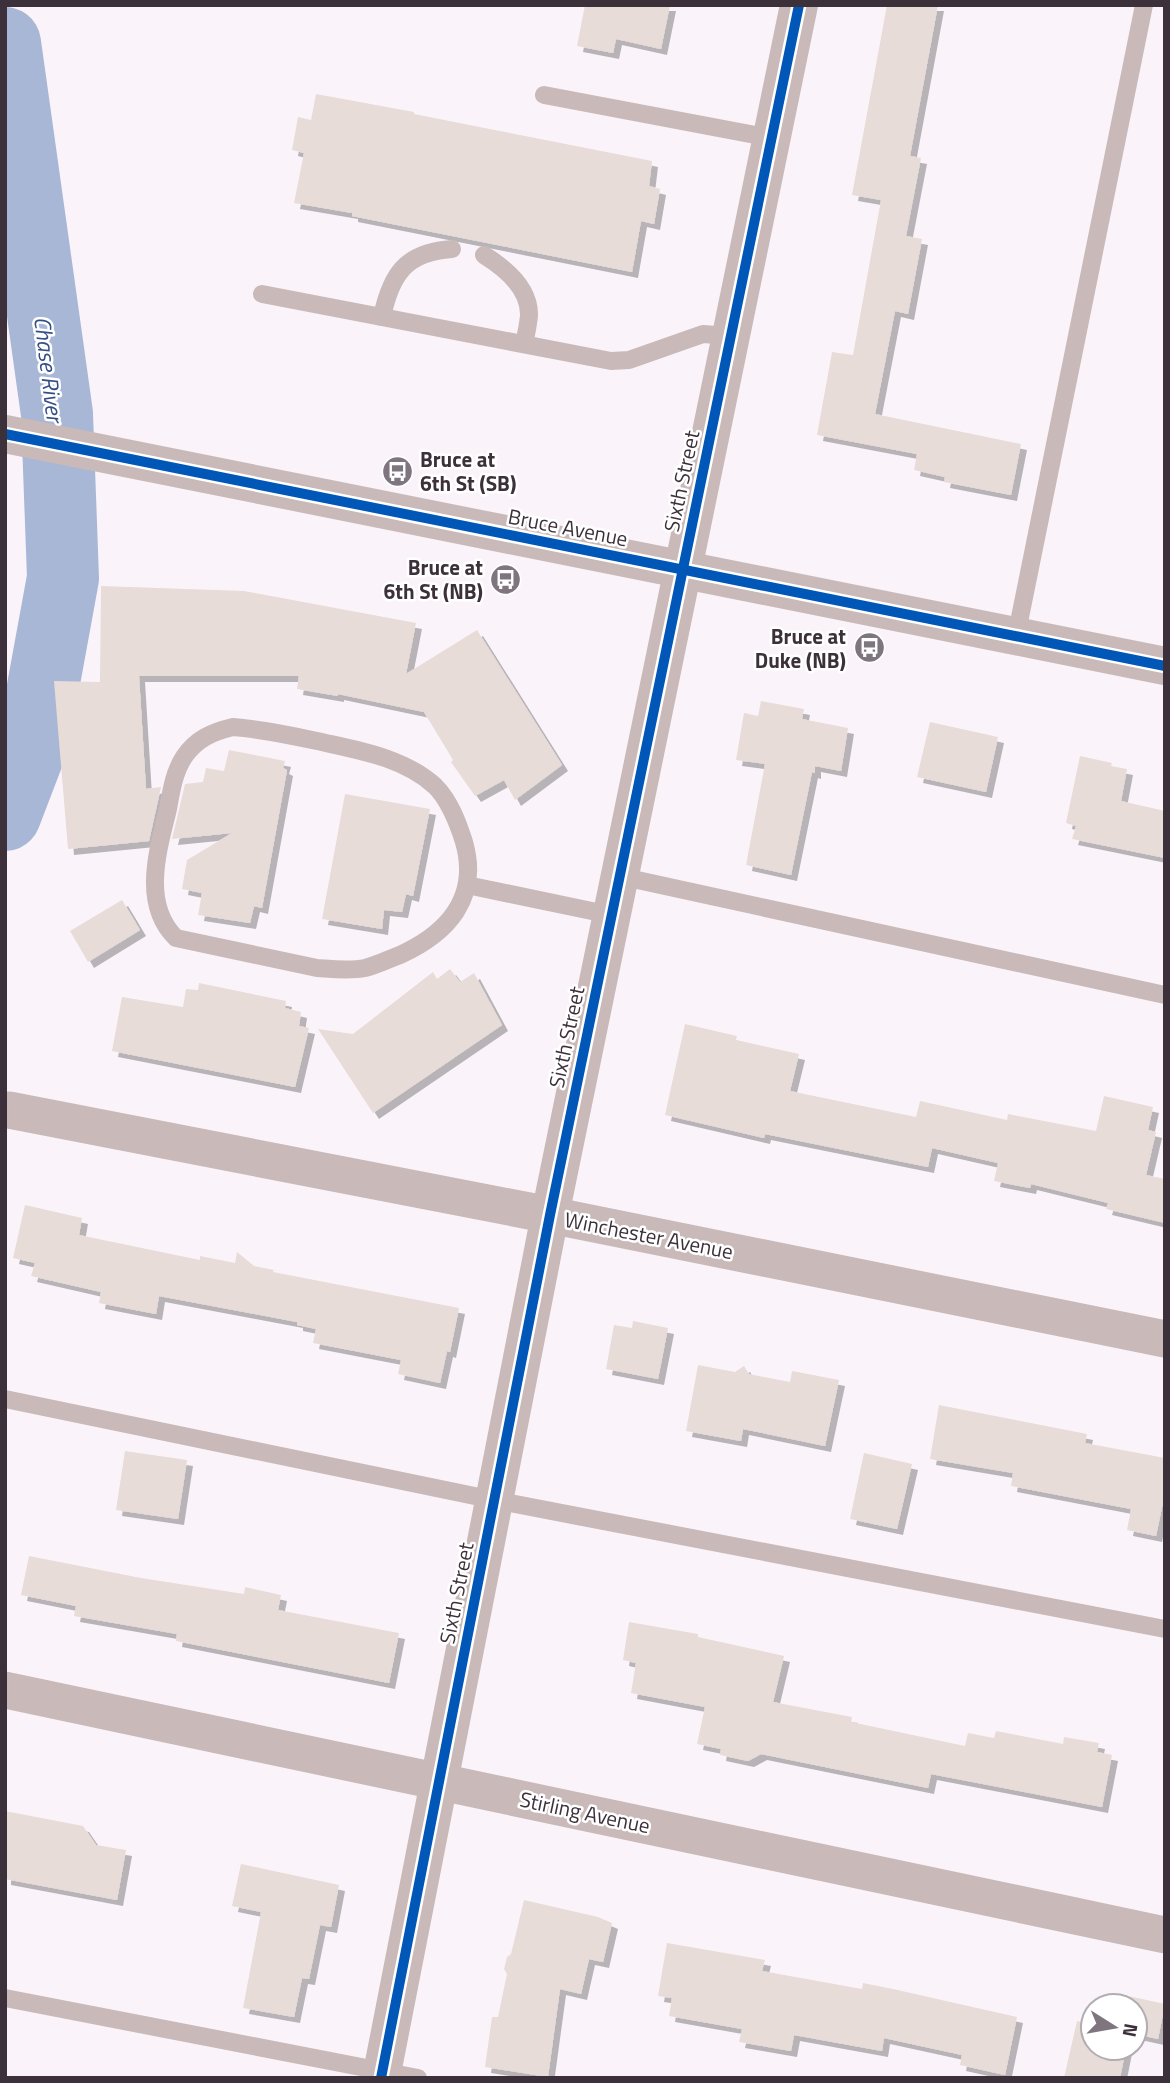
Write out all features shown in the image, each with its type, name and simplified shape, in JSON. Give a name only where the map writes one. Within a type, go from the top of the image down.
[{"type":"street","name":"Sixth Street","points":[[394,2075],[439,1782],[494,1500],[611,915],[799,5]]},
{"type":"street","name":"Bruce Avenue","points":[[5,434],[1165,666]]},
{"type":"street","name":"Winchester Avenue","points":[[9,1110],[550,1215],[1165,1339]]},
{"type":"street","name":"Stirling Avenue","points":[[5,1690],[1165,1935]]},
{"type":"lane","points":[[1016,637],[1144,5]]},
{"type":"lane","points":[[544,95],[771,138]]},
{"type":"lane","points":[[382,317],[389,288],[403,268],[421,254],[452,249]]},
{"type":"lane","points":[[484,255],[500,265],[514,279],[523,295],[528,312],[524,344]]},
{"type":"lane","points":[[262,293],[611,361],[636,358],[703,334],[730,336]]},
{"type":"lane","points":[[233,727],[261,729],[387,758],[435,786],[450,805],[466,852],[469,870],[467,885],[458,911],[445,926],[420,946],[365,968],[317,968],[176,938],[167,929],[160,914],[155,891],[156,859],[174,779],[182,759],[199,740],[214,732],[233,727]]},
{"type":"lane","points":[[619,876],[1165,995]]},
{"type":"lane","points":[[467,885],[611,915]]},
{"type":"lane","points":[[5,1399],[494,1500],[1165,1629]]},
{"type":"lane","points":[[5,1998],[394,2075]]},
{"type":"green space","points":[[5,106],[17,147],[12,259],[5,316]]},
{"type":"building","points":[[585,5],[670,5],[661,49],[616,39],[613,53],[577,46]]},
{"type":"building","points":[[887,5],[938,5],[910,156],[921,158],[906,236],[922,239],[908,314],[895,311],[875,414],[1021,444],[1011,495],[944,482],[945,477],[914,470],[917,454],[817,435],[832,352],[853,355],[881,200],[852,195]]},
{"type":"building","points":[[316,94],[652,161],[649,186],[660,189],[654,224],[641,221],[632,272],[294,203],[304,153],[292,150],[298,117],[311,120]]},
{"type":"building","points":[[101,586],[244,591],[416,623],[406,674],[477,630],[562,765],[515,800],[504,780],[475,796],[451,762],[453,760],[424,712],[338,694],[297,689],[299,676],[139,676],[146,789],[161,787],[149,841],[68,849],[54,681],[100,682]]},
{"type":"building","points":[[761,701],[804,709],[802,719],[848,728],[841,771],[815,766],[815,773],[812,772],[791,875],[746,865],[765,764],[736,760],[744,713],[758,716]]},
{"type":"building","points":[[930,722],[998,737],[986,792],[917,777]]},
{"type":"building","points":[[229,750],[285,761],[283,768],[287,770],[262,908],[254,906],[250,923],[198,915],[202,893],[182,889],[187,860],[232,833],[172,839],[185,784],[203,782],[206,768],[224,771]]},
{"type":"building","points":[[1080,756],[1127,769],[1121,801],[1165,811],[1165,858],[1072,839],[1076,826],[1066,823]]},
{"type":"building","points":[[345,794],[430,809],[413,896],[406,894],[402,912],[384,910],[382,929],[322,919]]},
{"type":"building","points":[[122,900],[140,930],[88,962],[70,931]]},
{"type":"building","points":[[450,969],[460,982],[474,973],[502,1025],[373,1113],[318,1029],[353,1034],[433,972],[437,979]]},
{"type":"building","points":[[199,983],[286,1001],[285,1008],[301,1012],[299,1026],[309,1028],[295,1087],[112,1051],[122,997],[183,1007],[186,989],[198,990]]},
{"type":"building","points":[[685,1024],[737,1036],[736,1040],[799,1054],[790,1091],[916,1117],[920,1101],[1007,1120],[1008,1114],[1096,1131],[1104,1096],[1153,1107],[1148,1130],[1156,1132],[1146,1175],[1165,1179],[1165,1223],[1106,1209],[1108,1203],[1031,1184],[1030,1188],[994,1181],[998,1163],[932,1148],[928,1167],[765,1134],[764,1138],[665,1115]]},
{"type":"building","points":[[25,1205],[82,1218],[79,1235],[200,1260],[200,1256],[235,1263],[237,1252],[254,1266],[274,1270],[273,1272],[459,1308],[440,1383],[398,1374],[401,1360],[313,1343],[316,1329],[297,1325],[297,1322],[159,1296],[156,1314],[99,1303],[101,1292],[31,1276],[35,1263],[13,1258]]},
{"type":"building","points":[[633,1321],[668,1328],[658,1379],[606,1369],[614,1325],[632,1328]]},
{"type":"building","points":[[698,1365],[735,1372],[744,1366],[749,1374],[790,1382],[792,1371],[839,1380],[825,1446],[743,1429],[741,1441],[686,1431]]},
{"type":"building","points":[[939,1405],[1087,1434],[1085,1443],[1165,1458],[1165,1493],[1156,1536],[1127,1530],[1131,1509],[1011,1486],[1013,1473],[930,1459]]},
{"type":"building","points":[[125,1451],[187,1460],[178,1519],[116,1510]]},
{"type":"building","points":[[864,1453],[912,1464],[897,1529],[850,1519]]},
{"type":"building","points":[[29,1556],[141,1578],[244,1594],[245,1587],[281,1595],[278,1610],[399,1633],[389,1683],[176,1641],[177,1634],[74,1616],[76,1606],[21,1595]]},
{"type":"building","points":[[629,1622],[698,1634],[698,1637],[784,1656],[773,1702],[852,1717],[851,1722],[965,1746],[968,1733],[994,1738],[996,1731],[1063,1744],[1064,1737],[1099,1743],[1097,1752],[1112,1755],[1102,1807],[931,1774],[928,1788],[761,1754],[748,1761],[720,1755],[721,1749],[697,1744],[705,1707],[631,1693],[636,1663],[623,1660]]},
{"type":"building","points":[[5,1811],[83,1826],[96,1845],[126,1850],[117,1900],[5,1879]]},
{"type":"building","points":[[241,1864],[339,1885],[331,1927],[320,1925],[309,1979],[302,1978],[294,2017],[243,2008],[261,1912],[232,1906]]},
{"type":"building","points":[[524,1900],[598,1917],[612,1923],[603,1962],[589,1959],[581,1994],[560,1989],[548,2077],[485,2067],[492,2017],[498,2017],[507,1974],[504,1969],[507,1957],[511,1954]]},
{"type":"building","points":[[667,1943],[765,1960],[762,1971],[862,1989],[863,1983],[1017,2017],[1005,2075],[960,2065],[962,2055],[884,2038],[882,2051],[794,2035],[791,2051],[739,2042],[742,2029],[669,2016],[672,1998],[658,1996]]},
{"type":"building","points":[[1149,2001],[1165,2004],[1158,2039],[1149,2037]]},
{"type":"building","points":[[1077,2021],[1079,2062],[1123,2062],[1120,2078],[1064,2078]]},
{"type":"waterway","name":"Chase River","points":[[5,43],[57,414],[63,578],[33,742],[5,815]]},
{"type":"cycle path","points":[[381,2078],[550,1215],[799,5]]},
{"type":"cycle path","points":[[5,434],[1165,666]]},
{"type":"place","name":"Bruce at 6th St (SB)","points":[[397,471]]},
{"type":"place","name":"Bruce at 6th St (NB)","points":[[506,579]]},
{"type":"place","name":"Bruce at Duke (NB)","points":[[869,648]]}]
